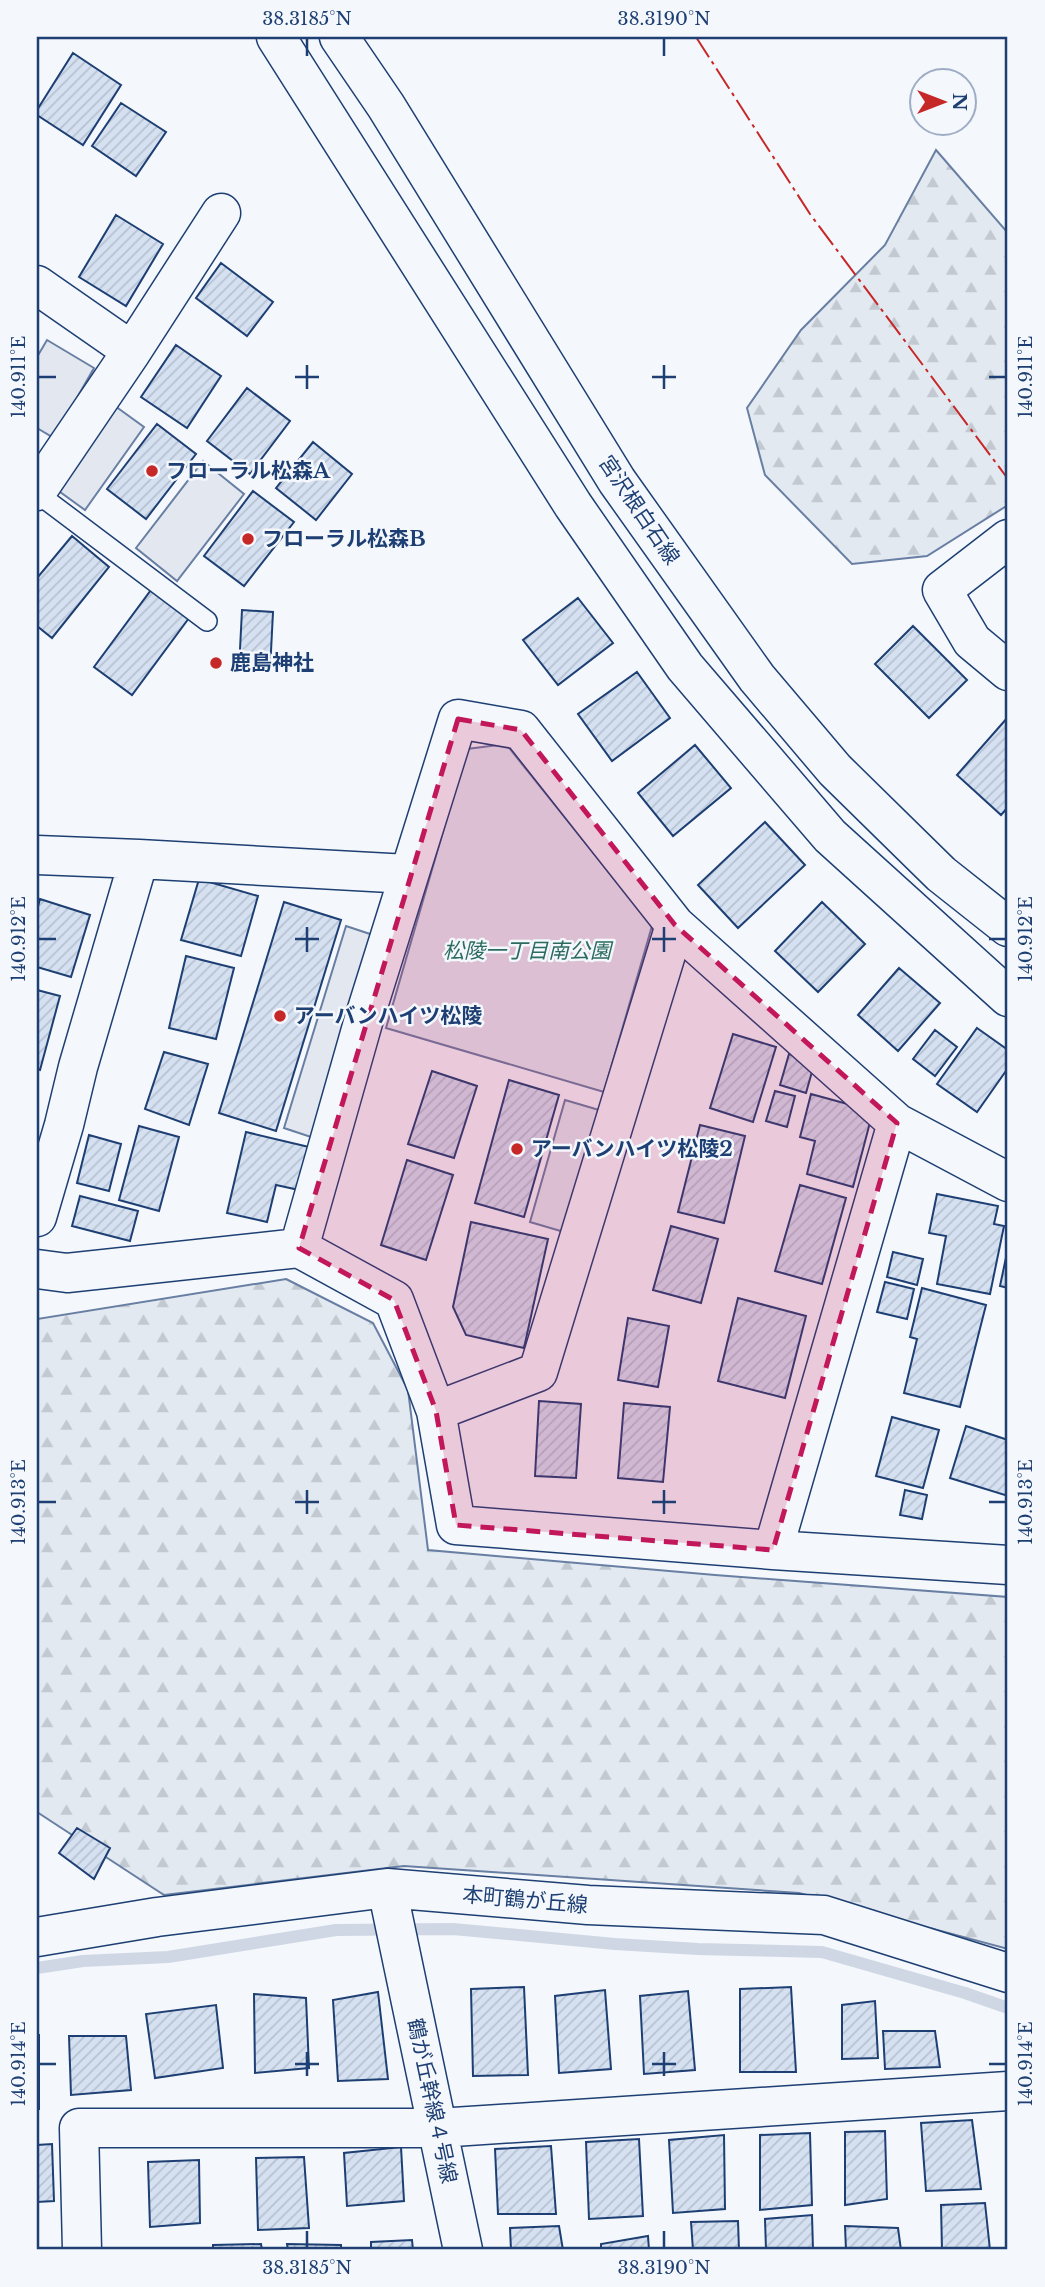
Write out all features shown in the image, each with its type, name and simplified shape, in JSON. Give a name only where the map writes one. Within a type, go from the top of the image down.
[{"type":"street","points":[[276,37],[573,505],[685,667],[830,836],[1008,997]]},
{"type":"street","name":"宮沢根白石線","points":[[339,37],[386,106],[617,481],[757,678],[855,789],[941,874],[1008,927]]},
{"type":"street","points":[[37,492],[221,213]]},
{"type":"street","points":[[37,285],[132,351]]},
{"type":"street","points":[[1008,539],[942,590],[972,641],[1008,671]]},
{"type":"street","points":[[299,1248],[363,1019],[458,719],[521,730],[676,925],[898,1123],[1008,1182]]},
{"type":"street","points":[[37,855],[408,874]]},
{"type":"street","points":[[37,1217],[139,859]]},
{"type":"street","points":[[436,1411],[538,1372],[676,925]]},
{"type":"street","points":[[773,1550],[898,1123]]},
{"type":"street","points":[[37,1269],[67,1273],[299,1248],[394,1300],[436,1411],[456,1525],[1008,1565]]},
{"type":"street","name":"本町鶴が丘線","points":[[37,1937],[157,1917],[389,1899],[588,1905],[824,1915],[1008,1973]]},
{"type":"street","name":"鶴が丘幹線４号線","points":[[389,1899],[463,2250]]},
{"type":"street","points":[[82,2250],[79,2128],[438,2128],[1008,2091]]},
{"type":"lane","points":[[37,492],[207,621]]},
{"type":"highlighted area","points":[[458,719],[521,730],[675,925],[897,1123],[773,1550],[456,1525],[436,1411],[394,1300],[299,1248]]},
{"type":"green space","points":[[936,150],[1008,233],[1008,505],[927,556],[852,564],[765,475],[747,408],[801,330],[885,245]]},
{"type":"green space","name":"松陵一丁目南公園","points":[[506,744],[652,926],[604,1092],[386,1028],[467,749]]},
{"type":"green space","points":[[286,1279],[373,1323],[408,1390],[428,1550],[1008,1597],[1008,1949],[799,1893],[404,1866],[164,1895],[37,1812],[37,1319]]},
{"type":"shaded area","points":[[47,340],[94,368],[54,438],[37,428],[37,357]]},
{"type":"shaded area","points":[[115,406],[144,427],[85,510],[56,489]]},
{"type":"shaded area","points":[[203,461],[244,494],[177,581],[136,548]]},
{"type":"shaded area","points":[[346,926],[376,936],[314,1138],[284,1128]]},
{"type":"shaded area","points":[[565,1100],[599,1110],[564,1232],[530,1222]]},
{"type":"building","points":[[73,53],[121,85],[83,145],[37,115],[37,110]]},
{"type":"building","points":[[121,103],[166,132],[136,176],[92,146]]},
{"type":"building","points":[[116,215],[163,244],[126,306],[79,277]]},
{"type":"building","points":[[221,263],[273,302],[247,336],[196,298]]},
{"type":"building","points":[[176,345],[221,376],[187,428],[141,397]]},
{"type":"building","points":[[247,388],[290,421],[250,474],[207,441]]},
{"type":"building","name":"フローラル松森A","points":[[157,424],[196,454],[146,519],[107,489]]},
{"type":"building","points":[[313,442],[352,474],[316,520],[276,488]]},
{"type":"building","name":"フローラル松森B","points":[[253,491],[294,522],[244,586],[204,556]]},
{"type":"building","points":[[72,536],[109,567],[52,638],[37,626],[37,578]]},
{"type":"building","points":[[151,590],[189,618],[132,695],[94,667]]},
{"type":"building","points":[[578,598],[613,643],[558,685],[523,640]]},
{"type":"building","points":[[242,610],[273,612],[270,671],[239,669]]},
{"type":"building","points":[[913,626],[967,680],[929,718],[875,664]]},
{"type":"building","points":[[637,672],[670,718],[612,761],[578,714]]},
{"type":"building","points":[[1008,717],[1008,807],[1001,815],[957,775]]},
{"type":"building","points":[[695,745],[731,788],[673,836],[638,793]]},
{"type":"building","points":[[765,822],[805,865],[738,928],[698,885]]},
{"type":"building","points":[[199,879],[258,896],[241,956],[181,940]]},
{"type":"building","points":[[40,899],[90,915],[71,977],[37,967],[37,910]]},
{"type":"building","name":"アーバンハイツ松陵","points":[[284,902],[341,920],[276,1131],[219,1113]]},
{"type":"building","points":[[822,902],[865,944],[818,992],[775,951]]},
{"type":"building","points":[[186,956],[234,968],[216,1039],[169,1028]]},
{"type":"building","points":[[899,968],[940,1003],[898,1051],[858,1015]]},
{"type":"building","points":[[37,990],[60,996],[40,1070],[37,1069]]},
{"type":"building","points":[[977,1028],[1008,1050],[1008,1068],[977,1112],[937,1084]]},
{"type":"building","points":[[935,1030],[957,1047],[935,1076],[913,1059]]},
{"type":"building","points":[[733,1034],[776,1047],[753,1122],[710,1108]]},
{"type":"building","points":[[164,1052],[208,1064],[189,1125],[145,1109]]},
{"type":"building","points":[[789,1054],[815,1061],[806,1093],[780,1085]]},
{"type":"building","points":[[432,1071],[477,1086],[454,1158],[408,1144]]},
{"type":"building","name":"アーバンハイツ松陵2","points":[[509,1080],[559,1095],[524,1217],[475,1203]]},
{"type":"building","points":[[775,1091],[795,1096],[787,1127],[766,1121]]},
{"type":"building","points":[[811,1094],[873,1111],[853,1187],[807,1174],[815,1141],[800,1137]]},
{"type":"building","points":[[700,1125],[745,1136],[724,1223],[678,1212]]},
{"type":"building","points":[[139,1126],[179,1137],[159,1211],[119,1200]]},
{"type":"building","points":[[246,1132],[309,1147],[299,1190],[276,1185],[267,1222],[227,1213]]},
{"type":"building","points":[[89,1135],[121,1144],[109,1191],[77,1183]]},
{"type":"building","points":[[407,1160],[453,1175],[426,1260],[381,1245]]},
{"type":"building","points":[[800,1185],[846,1198],[822,1284],[775,1271]]},
{"type":"building","points":[[937,1194],[998,1206],[994,1224],[1004,1226],[990,1294],[937,1284],[946,1236],[929,1233]]},
{"type":"building","points":[[80,1196],[138,1211],[130,1241],[72,1226]]},
{"type":"building","points":[[471,1222],[548,1239],[524,1348],[466,1335],[453,1307]]},
{"type":"building","points":[[671,1226],[718,1239],[701,1303],[653,1290]]},
{"type":"building","points":[[1008,1248],[1008,1288],[1000,1286]]},
{"type":"building","points":[[893,1252],[923,1259],[917,1285],[887,1277]]},
{"type":"building","points":[[885,1282],[914,1289],[907,1319],[877,1312]]},
{"type":"building","points":[[922,1288],[986,1305],[960,1407],[904,1393],[917,1339],[910,1337]]},
{"type":"building","points":[[738,1298],[806,1316],[785,1398],[718,1381]]},
{"type":"building","points":[[628,1318],[669,1326],[658,1387],[618,1380]]},
{"type":"building","points":[[539,1401],[581,1404],[576,1478],[535,1476]]},
{"type":"building","points":[[624,1403],[670,1407],[663,1482],[618,1478]]},
{"type":"building","points":[[892,1417],[939,1430],[923,1488],[876,1476]]},
{"type":"building","points":[[966,1426],[1008,1440],[1008,1496],[950,1478]]},
{"type":"building","points":[[905,1490],[927,1495],[922,1519],[900,1515]]},
{"type":"building","points":[[77,1828],[110,1848],[94,1879],[59,1853]]},
{"type":"building","points":[[524,1987],[528,2075],[473,2076],[471,1989]]},
{"type":"building","points":[[791,1987],[796,2072],[740,2072],[740,1989]]},
{"type":"building","points":[[605,1990],[611,2069],[559,2073],[555,1996]]},
{"type":"building","points":[[688,1991],[695,2070],[644,2074],[640,1996]]},
{"type":"building","points":[[378,1992],[388,2079],[338,2081],[333,2000]]},
{"type":"building","points":[[254,1994],[306,1998],[309,2068],[255,2073]]},
{"type":"building","points":[[875,2001],[878,2058],[842,2059],[842,2005]]},
{"type":"building","points":[[216,2005],[223,2068],[155,2078],[146,2014]]},
{"type":"building","points":[[883,2031],[935,2031],[940,2067],[885,2069]]},
{"type":"building","points":[[39,2035],[39,2109],[37,2109]]},
{"type":"building","points":[[69,2036],[126,2036],[131,2090],[71,2095]]},
{"type":"building","points":[[972,2120],[981,2189],[926,2191],[921,2123]]},
{"type":"building","points":[[885,2131],[887,2199],[845,2205],[845,2132]]},
{"type":"building","points":[[810,2133],[812,2205],[760,2210],[760,2135]]},
{"type":"building","points":[[724,2135],[725,2209],[673,2213],[669,2140]]},
{"type":"building","points":[[639,2139],[643,2216],[589,2219],[586,2142]]},
{"type":"building","points":[[52,2144],[54,2201],[37,2202],[37,2145]]},
{"type":"building","points":[[551,2146],[556,2214],[498,2214],[495,2149]]},
{"type":"building","points":[[401,2147],[404,2201],[347,2206],[344,2153]]},
{"type":"building","points":[[304,2157],[309,2228],[258,2230],[256,2158]]},
{"type":"building","points":[[199,2160],[200,2223],[150,2227],[148,2162]]},
{"type":"building","points":[[985,2203],[990,2250],[942,2250],[941,2205]]},
{"type":"building","points":[[812,2215],[813,2250],[766,2250],[765,2219]]},
{"type":"building","points":[[738,2221],[739,2250],[693,2250],[691,2222]]},
{"type":"building","points":[[559,2226],[563,2250],[511,2250],[510,2228]]},
{"type":"building","points":[[845,2226],[898,2228],[901,2250],[846,2250]]},
{"type":"building","points":[[648,2236],[649,2250],[601,2250],[601,2244]]},
{"type":"building","points":[[412,2240],[413,2250],[371,2250],[371,2242]]},
{"type":"building","points":[[261,2244],[262,2250],[213,2250],[213,2245]]},
{"type":"building","points":[[287,2244],[341,2245],[341,2250],[288,2250]]},
{"type":"waterway","points":[[37,1968],[83,1961],[168,1957],[336,1930],[453,1929],[615,1944],[822,1952],[1008,2008]]},
{"type":"power","points":[[696,37],[810,214],[1008,479]]},
{"type":"place","name":"フローラル松森A","points":[[152,471]]},
{"type":"place","name":"フローラル松森B","points":[[248,539]]},
{"type":"place","name":"鹿島神社","points":[[216,663]]},
{"type":"place","name":"アーバンハイツ松陵","points":[[280,1016]]},
{"type":"place","name":"アーバンハイツ松陵2","points":[[517,1149]]}]
